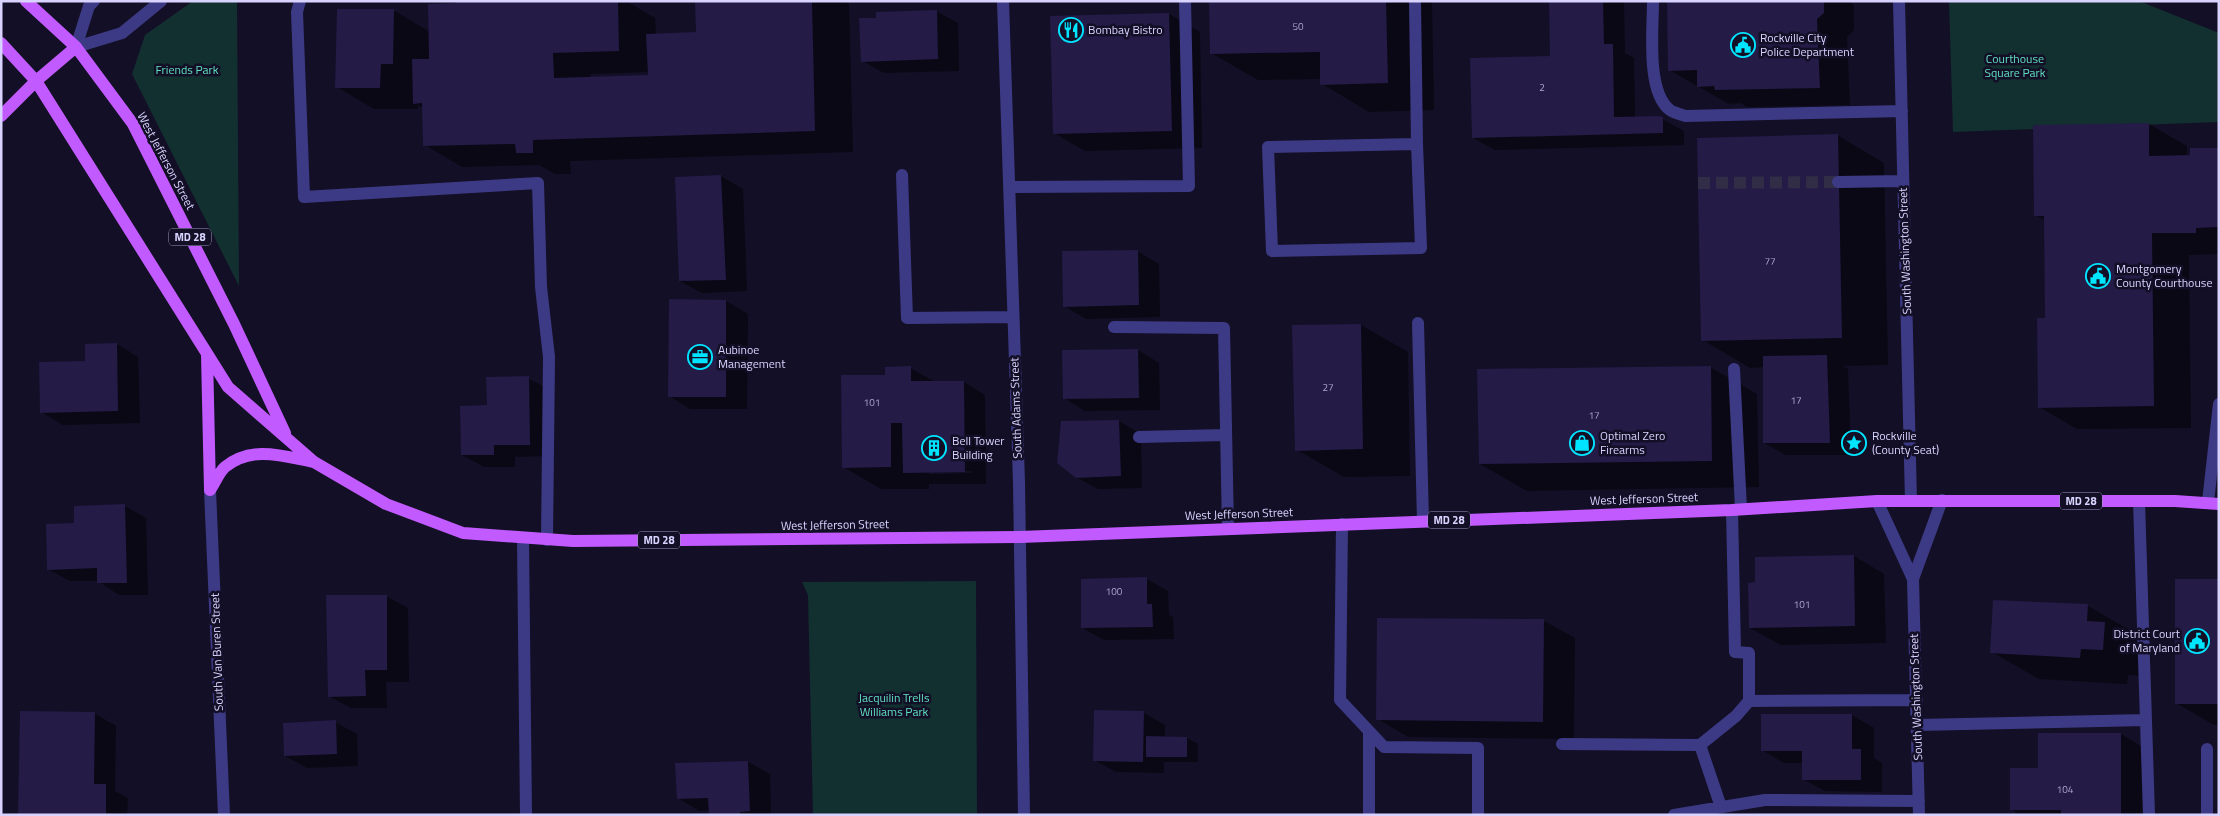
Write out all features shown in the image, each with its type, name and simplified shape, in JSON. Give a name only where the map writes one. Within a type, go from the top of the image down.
[{"type":"main road","name":"West Jefferson Street","points":[[26,1],[76,47],[133,124],[234,324],[287,438]]},
{"type":"main road","name":"West Jefferson Street","points":[[1,42],[36,81],[228,387],[314,462],[386,504],[463,533],[547,540],[1020,537],[1736,510],[1942,500],[2214,503]]},
{"type":"main road","points":[[1,116],[36,81],[76,47]]},
{"type":"main road","points":[[207,355],[210,490]]},
{"type":"main road","points":[[210,490],[224,468],[247,454],[265,453],[314,462]]},
{"type":"street","points":[[76,47],[89,6],[94,1]]},
{"type":"street","points":[[76,47],[122,33],[161,1]]},
{"type":"street","points":[[300,1],[298,12],[304,197],[538,183],[541,287],[549,357],[547,540]]},
{"type":"street","name":"South Adams Street","points":[[1003,1],[1020,537],[1024,815]]},
{"type":"street","points":[[1010,187],[1189,186],[1185,1]]},
{"type":"street","points":[[1414,1],[1421,248],[1272,251],[1268,147],[1417,144]]},
{"type":"street","points":[[1653,1],[1654,80],[1661,99],[1671,111],[1685,116],[1902,112]]},
{"type":"street","name":"South Washington Street","points":[[1899,1],[1911,501]]},
{"type":"street","points":[[902,176],[907,318],[1013,317]]},
{"type":"street","points":[[1838,182],[1903,181]]},
{"type":"street","points":[[1418,323],[1422,521]]},
{"type":"street","points":[[1114,327],[1224,328],[1228,528]]},
{"type":"street","points":[[1562,744],[1700,745],[1736,716],[1749,701],[1749,653],[1735,652],[1736,510],[1734,369]]},
{"type":"street","points":[[2214,503],[2219,404]]},
{"type":"street","points":[[1139,438],[1226,435]]},
{"type":"street","name":"South Van Buren Street","points":[[210,490],[224,815]]},
{"type":"street","name":"South Washington Street","points":[[1919,815],[1913,579],[1942,500]]},
{"type":"street","points":[[2139,501],[2149,815]]},
{"type":"street","name":"South Washington Street","points":[[1877,502],[1913,579]]},
{"type":"street","points":[[1342,524],[1340,700],[1384,747],[1478,748],[1478,815]]},
{"type":"street","points":[[523,539],[526,815]]},
{"type":"street","points":[[1749,701],[1917,700]]},
{"type":"street","points":[[1917,725],[2146,720]]},
{"type":"street","points":[[1369,732],[1369,815]]},
{"type":"street","points":[[1700,745],[1721,807]]},
{"type":"street","points":[[2207,749],[2208,815]]},
{"type":"street","points":[[1674,815],[1765,800],[1919,801]]},
{"type":"green space","name":"Friends Park","points":[[193,1],[237,1],[239,286],[132,74],[145,35]]},
{"type":"green space","name":"Courthouse Square Park","points":[[1949,1],[2139,1],[2219,33],[2219,122],[1953,132]]},
{"type":"green space","name":"Jacquilin Trells Williams Park","points":[[976,581],[977,815],[813,815],[808,595],[802,582]]},
{"type":"building","points":[[456,1],[618,1],[619,51],[553,53],[554,78],[648,75],[646,34],[696,32],[695,1],[812,1],[815,131],[533,140],[533,153],[516,153],[515,144],[423,146],[422,103],[413,104],[412,59],[429,59],[428,4],[456,3]]},
{"type":"building","points":[[1209,1],[1386,1],[1388,83],[1320,85],[1320,52],[1210,54]]},
{"type":"building","points":[[1549,1],[1603,1],[1604,44],[1613,44],[1614,117],[1663,117],[1663,133],[1472,138],[1470,58],[1550,56]]},
{"type":"building","name":"Rockville City Police Department","points":[[1667,1],[1824,1],[1824,13],[1817,19],[1820,88],[1715,90],[1714,86],[1697,87],[1697,70],[1668,71]]},
{"type":"building","points":[[337,9],[394,9],[393,64],[381,64],[380,88],[335,88]]},
{"type":"building","points":[[937,10],[938,59],[861,62],[859,18],[876,18],[876,12]]},
{"type":"building","points":[[1169,13],[1172,131],[1053,134],[1050,16]]},
{"type":"building","name":"Montgomery County Courthouse","points":[[2149,123],[2149,156],[2190,155],[2190,148],[2219,148],[2219,227],[2196,228],[2196,233],[2152,233],[2154,406],[2038,408],[2037,318],[2045,318],[2044,216],[2034,216],[2033,125]]},
{"type":"building","points":[[1838,134],[1842,338],[1701,341],[1697,138]]},
{"type":"building","points":[[721,175],[726,280],[679,281],[675,177]]},
{"type":"building","points":[[1138,250],[1139,305],[1063,307],[1062,251]]},
{"type":"building","points":[[669,299],[726,300],[726,397],[668,397]]},
{"type":"building","points":[[1361,324],[1363,449],[1295,451],[1292,325]]},
{"type":"building","points":[[117,343],[118,411],[40,413],[39,362],[85,361],[85,344]]},
{"type":"building","points":[[1138,349],[1139,398],[1063,399],[1062,350]]},
{"type":"building","points":[[1827,355],[1830,443],[1763,443],[1763,356]]},
{"type":"building","points":[[911,366],[911,381],[964,381],[965,472],[903,473],[902,423],[891,423],[891,467],[842,468],[841,375],[885,375],[885,367]]},
{"type":"building","points":[[1711,366],[1712,461],[1479,464],[1477,369]]},
{"type":"building","points":[[529,376],[530,445],[494,445],[494,455],[461,455],[460,406],[487,405],[486,377]]},
{"type":"building","points":[[1119,420],[1121,476],[1076,478],[1057,463],[1061,421]]},
{"type":"building","points":[[125,504],[127,583],[97,583],[97,568],[47,570],[46,524],[74,523],[74,506]]},
{"type":"building","points":[[1854,555],[1855,626],[1749,628],[1748,583],[1755,582],[1755,557]]},
{"type":"building","points":[[1147,577],[1147,604],[1152,604],[1153,627],[1081,628],[1081,579]]},
{"type":"building","name":"District Court of Maryland","points":[[2175,579],[2219,579],[2219,704],[2175,704]]},
{"type":"building","points":[[326,595],[387,595],[387,670],[365,670],[366,696],[328,697]]},
{"type":"building","points":[[1993,600],[2088,604],[2087,621],[2105,622],[2103,650],[2081,649],[2080,658],[1990,653]]},
{"type":"building","points":[[1377,618],[1544,619],[1543,722],[1376,720]]},
{"type":"building","points":[[1094,710],[1144,711],[1143,762],[1093,761]]},
{"type":"building","points":[[20,711],[95,712],[94,784],[106,784],[106,815],[18,815]]},
{"type":"building","points":[[1761,714],[1852,714],[1852,749],[1861,749],[1861,780],[1802,780],[1802,751],[1761,751]]},
{"type":"building","points":[[336,720],[337,754],[284,756],[283,723]]},
{"type":"building","points":[[2038,733],[2121,733],[2121,815],[2061,815],[2061,810],[2010,810],[2010,768],[2038,768]]},
{"type":"building","points":[[1146,736],[1187,737],[1187,757],[1146,757]]},
{"type":"building","points":[[748,761],[750,811],[740,812],[740,815],[709,815],[708,798],[677,799],[675,763]]},
{"type":"tunnel","points":[[1698,183],[1838,182]]},
{"type":"place","name":"Bombay Bistro","points":[[1071,30]]},
{"type":"place","name":"Rockville City Police Department","points":[[1743,45]]},
{"type":"place","name":"Montgomery County Courthouse","points":[[2098,276]]},
{"type":"place","name":"Aubinoe Management","points":[[700,357]]},
{"type":"place","name":"Optimal Zero Firearms","points":[[1582,443]]},
{"type":"place","name":"Rockville (County Seat)","points":[[1854,443]]},
{"type":"place","name":"Bell Tower Building","points":[[934,448]]},
{"type":"place","name":"District Court of Maryland","points":[[2197,641]]}]
